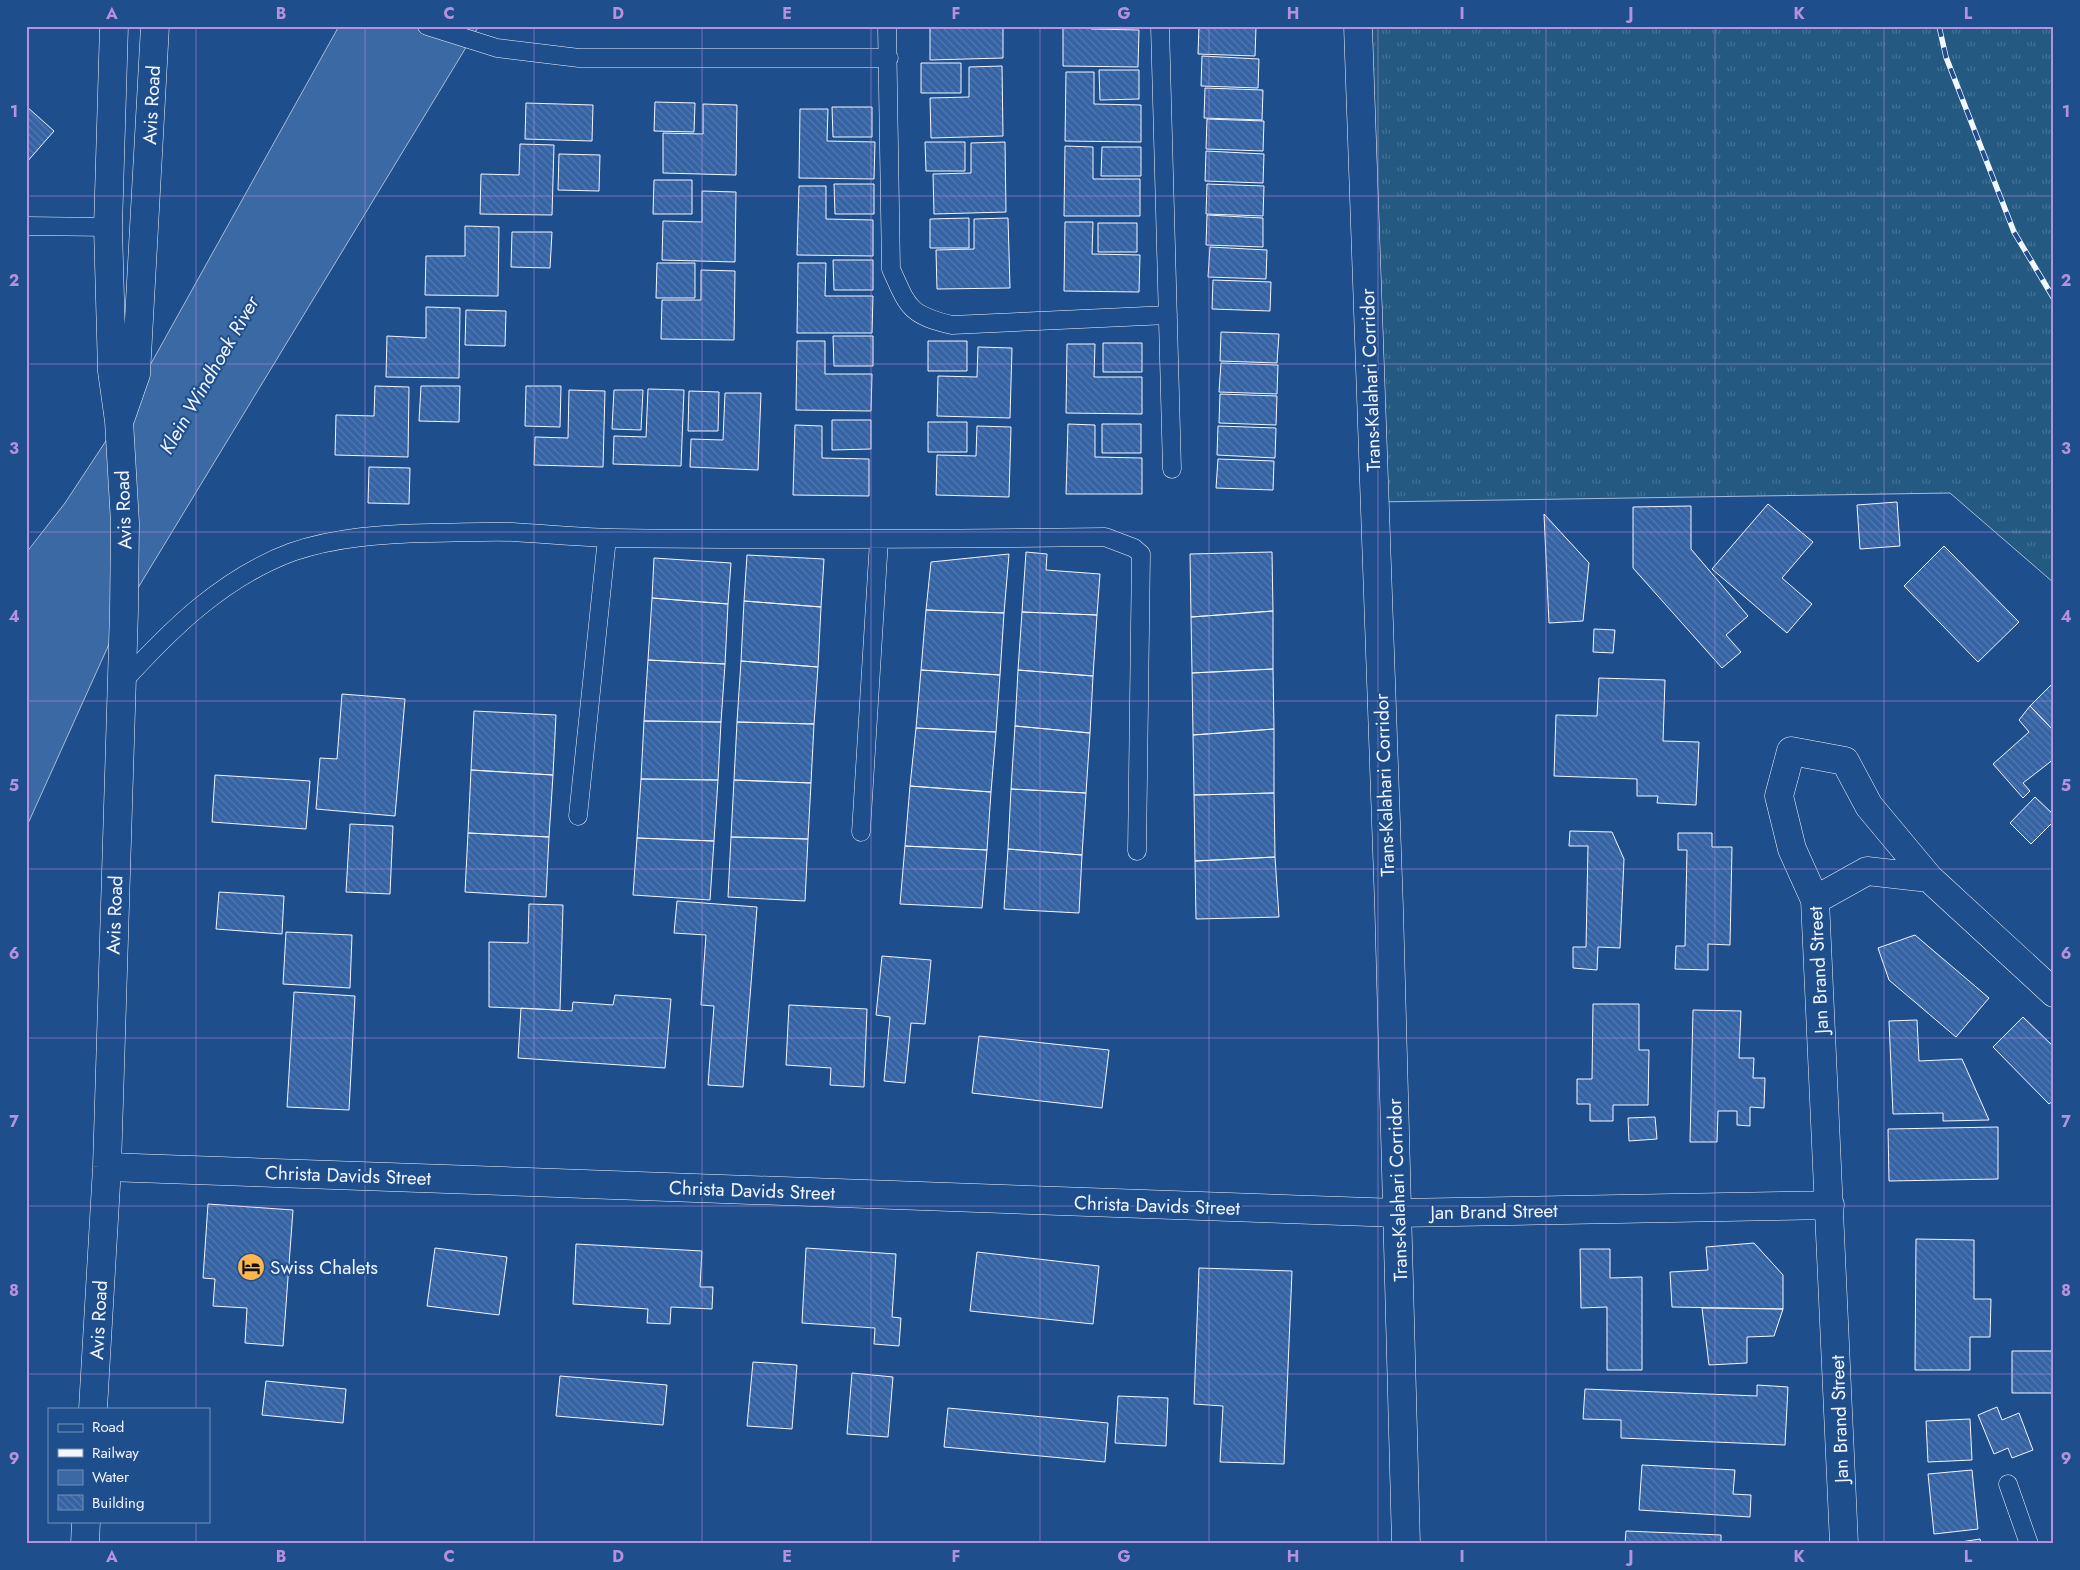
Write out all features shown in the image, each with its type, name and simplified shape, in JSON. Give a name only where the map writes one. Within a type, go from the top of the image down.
[{"type":"main road","name":"Avis Road","points":[[93,1408],[107,1167],[125,524],[119,421],[112,371],[108,227],[114,26]]},
{"type":"main road","name":"Avis Road","points":[[119,421],[136,374],[155,26]]},
{"type":"main road","name":"Trans-Kalahari Corridor","points":[[1358,26],[1398,1213],[1406,1544]]},
{"type":"main road","name":"Jan Brand Street","points":[[1844,1544],[1815,900],[1792,849],[1780,796],[1791,751],[1845,762],[1869,806],[1929,878],[2054,993]]},
{"type":"main road","points":[[1815,900],[1867,871],[1929,878]]},
{"type":"main road","name":"Christa Davids Street","points":[[107,1167],[1398,1213]]},
{"type":"main road","name":"Jan Brand Street","points":[[1398,1213],[1830,1205]]},
{"type":"main road","points":[[85,1544],[86,1522]]},
{"type":"lane","points":[[427,26],[497,48],[579,58],[889,58]]},
{"type":"lane","points":[[888,26],[891,269],[906,304],[928,320],[952,325],[1168,315]]},
{"type":"lane","points":[[1160,26],[1172,469]]},
{"type":"lane","points":[[26,226],[108,227]]},
{"type":"lane","points":[[121,684],[156,646],[220,589],[250,571],[290,553],[324,542],[372,536],[487,532],[607,538],[879,540],[1105,537],[1134,548],[1141,554],[1137,851]]},
{"type":"lane","points":[[578,816],[607,538]]},
{"type":"lane","points":[[861,832],[879,540]]},
{"type":"lane","points":[[2008,1484],[2029,1544]]},
{"type":"green space","points":[[1367,26],[2054,26],[2054,583],[1950,493],[1374,502]]},
{"type":"water","name":"Klein Windhoek River","points":[[339,26],[479,26],[124,611],[26,828],[26,553],[65,503],[119,421]]},
{"type":"building","points":[[930,26],[1003,26],[1003,58],[930,60]]},
{"type":"building","points":[[1063,26],[1091,26],[1091,29],[1139,30],[1138,67],[1063,66]]},
{"type":"building","points":[[1199,26],[1256,27],[1255,56],[1198,54]]},
{"type":"building","points":[[1202,56],[1259,59],[1258,88],[1201,86]]},
{"type":"building","points":[[921,63],[961,63],[961,93],[921,93]]},
{"type":"building","points":[[1002,66],[1003,136],[931,138],[930,98],[969,97],[969,67]]},
{"type":"building","points":[[1099,70],[1139,70],[1139,99],[1100,100]]},
{"type":"building","points":[[1066,72],[1094,72],[1094,104],[1141,105],[1141,142],[1065,141]]},
{"type":"building","points":[[1205,88],[1263,90],[1262,120],[1204,118]]},
{"type":"building","points":[[655,102],[695,103],[694,132],[654,131]]},
{"type":"building","points":[[526,103],[593,105],[592,141],[525,139]]},
{"type":"building","points":[[703,104],[737,105],[736,175],[663,173],[663,133],[703,134]]},
{"type":"building","points":[[26,106],[54,131],[26,163]]},
{"type":"building","points":[[832,107],[872,107],[872,137],[833,137]]},
{"type":"building","points":[[800,109],[828,109],[827,141],[875,142],[874,179],[799,178]]},
{"type":"building","points":[[1207,119],[1264,121],[1263,151],[1206,149]]},
{"type":"building","points":[[925,142],[965,142],[965,171],[926,171]]},
{"type":"building","points":[[1005,142],[1006,212],[934,214],[933,174],[971,173],[971,143]]},
{"type":"building","points":[[520,144],[554,145],[552,215],[480,214],[481,174],[519,175]]},
{"type":"building","points":[[1065,146],[1093,147],[1093,179],[1140,179],[1140,216],[1064,216]]},
{"type":"building","points":[[1102,147],[1141,147],[1141,176],[1101,176]]},
{"type":"building","points":[[1206,151],[1264,154],[1263,183],[1205,181]]},
{"type":"building","points":[[559,154],[600,155],[599,191],[558,190]]},
{"type":"building","points":[[654,180],[692,180],[692,214],[653,214]]},
{"type":"building","points":[[834,184],[874,184],[874,214],[835,214]]},
{"type":"building","points":[[1207,184],[1264,186],[1263,216],[1206,214]]},
{"type":"building","points":[[799,186],[826,186],[826,219],[873,220],[873,256],[797,255]]},
{"type":"building","points":[[702,191],[736,192],[735,262],[662,260],[663,221],[702,222]]},
{"type":"building","points":[[1207,215],[1263,218],[1263,247],[1206,245]]},
{"type":"building","points":[[969,218],[969,248],[930,248],[930,219]]},
{"type":"building","points":[[1008,218],[1010,288],[937,289],[936,250],[974,249],[974,219]]},
{"type":"building","points":[[1065,222],[1093,222],[1092,254],[1140,255],[1139,292],[1064,291]]},
{"type":"building","points":[[1098,223],[1137,223],[1137,252],[1098,252]]},
{"type":"building","points":[[465,226],[499,227],[498,296],[425,295],[426,256],[465,256]]},
{"type":"building","points":[[512,232],[552,232],[550,268],[511,267]]},
{"type":"building","points":[[1210,247],[1267,250],[1266,279],[1208,277]]},
{"type":"building","points":[[833,260],[873,260],[873,290],[834,290]]},
{"type":"building","points":[[657,263],[695,263],[695,298],[656,298]]},
{"type":"building","points":[[798,263],[826,263],[825,296],[873,296],[872,333],[797,333]]},
{"type":"building","points":[[701,270],[735,271],[734,340],[661,339],[662,300],[701,300]]},
{"type":"building","points":[[1213,280],[1271,282],[1270,311],[1212,309]]},
{"type":"building","points":[[426,307],[460,308],[459,378],[386,377],[387,336],[426,338]]},
{"type":"building","points":[[466,310],[506,311],[505,346],[465,345]]},
{"type":"building","points":[[1221,332],[1279,334],[1277,363],[1220,361]]},
{"type":"building","points":[[833,336],[873,336],[873,366],[834,366]]},
{"type":"building","points":[[797,341],[825,341],[825,374],[872,374],[871,411],[796,410]]},
{"type":"building","points":[[928,341],[967,341],[967,371],[928,371]]},
{"type":"building","points":[[1103,343],[1142,343],[1142,372],[1103,372]]},
{"type":"building","points":[[1067,344],[1095,344],[1094,377],[1142,377],[1142,414],[1066,413]]},
{"type":"building","points":[[978,347],[1012,348],[1010,418],[937,416],[938,376],[977,377]]},
{"type":"building","points":[[1221,363],[1278,365],[1277,394],[1219,392]]},
{"type":"building","points":[[375,386],[409,387],[408,457],[335,455],[336,415],[374,416]]},
{"type":"building","points":[[421,386],[460,386],[459,422],[419,421]]},
{"type":"building","points":[[526,386],[561,386],[560,427],[525,426]]},
{"type":"building","points":[[648,389],[684,390],[681,466],[613,464],[614,436],[646,437]]},
{"type":"building","points":[[569,390],[605,391],[603,467],[534,465],[535,437],[568,438]]},
{"type":"building","points":[[614,390],[643,390],[641,430],[612,429]]},
{"type":"building","points":[[689,391],[719,392],[718,431],[688,431]]},
{"type":"building","points":[[725,393],[761,393],[758,470],[690,467],[691,439],[723,440]]},
{"type":"building","points":[[1220,394],[1277,396],[1276,425],[1219,423]]},
{"type":"building","points":[[832,420],[871,420],[871,449],[832,450]]},
{"type":"building","points":[[928,422],[967,422],[967,452],[928,452]]},
{"type":"building","points":[[1068,424],[1095,425],[1095,457],[1142,458],[1142,494],[1066,494]]},
{"type":"building","points":[[1102,424],[1141,424],[1141,453],[1102,453]]},
{"type":"building","points":[[795,425],[822,426],[822,458],[869,459],[869,496],[793,495]]},
{"type":"building","points":[[977,426],[1011,427],[1009,497],[936,495],[937,455],[976,456]]},
{"type":"building","points":[[1218,426],[1276,428],[1275,458],[1217,455]]},
{"type":"building","points":[[1218,459],[1274,461],[1273,490],[1216,488]]},
{"type":"building","points":[[369,467],[410,468],[409,504],[368,503]]},
{"type":"building","points":[[1897,502],[1900,546],[1860,549],[1857,505]]},
{"type":"building","points":[[1768,504],[1813,542],[1782,578],[1812,604],[1787,633],[1712,569]]},
{"type":"building","points":[[1691,506],[1691,549],[1748,616],[1726,635],[1741,652],[1722,668],[1633,568],[1633,507]]},
{"type":"building","points":[[1544,514],[1589,563],[1583,621],[1549,623]]},
{"type":"building","points":[[1944,546],[2019,622],[1978,662],[1904,586]]},
{"type":"building","points":[[1026,552],[1047,554],[1046,570],[1100,574],[1097,615],[1022,612]]},
{"type":"building","points":[[1272,552],[1273,611],[1191,617],[1190,554]]},
{"type":"building","points":[[1009,554],[1004,613],[926,610],[931,562]]},
{"type":"building","points":[[747,555],[824,559],[821,607],[744,601]]},
{"type":"building","points":[[654,558],[731,563],[728,604],[652,598]]},
{"type":"building","points":[[652,598],[728,604],[725,664],[648,660]]},
{"type":"building","points":[[744,601],[821,607],[818,667],[741,661]]},
{"type":"building","points":[[926,610],[1004,613],[1000,675],[921,670]]},
{"type":"building","points":[[1273,611],[1273,669],[1192,673],[1191,617]]},
{"type":"building","points":[[1022,612],[1097,615],[1093,676],[1018,670]]},
{"type":"building","points":[[1594,629],[1615,630],[1613,653],[1593,652]]},
{"type":"building","points":[[648,660],[725,664],[721,722],[644,721]]},
{"type":"building","points":[[741,661],[818,667],[814,724],[737,722]]},
{"type":"building","points":[[1273,669],[1274,729],[1193,735],[1192,673]]},
{"type":"building","points":[[921,670],[1000,675],[996,732],[916,728]]},
{"type":"building","points":[[1018,670],[1093,676],[1090,733],[1015,726]]},
{"type":"building","points":[[1599,678],[1665,680],[1663,741],[1699,742],[1696,805],[1657,803],[1658,796],[1637,796],[1637,779],[1554,776],[1556,715],[1597,716]]},
{"type":"building","points":[[2054,682],[2054,731],[2030,706]]},
{"type":"building","points":[[342,694],[405,699],[395,816],[316,809],[320,758],[337,759]]},
{"type":"building","points":[[2030,706],[2054,731],[2054,759],[2023,783],[2030,791],[2023,798],[1993,764],[2029,732],[2019,720]]},
{"type":"building","points":[[474,711],[556,715],[553,775],[471,770]]},
{"type":"building","points":[[644,721],[721,722],[718,780],[641,779]]},
{"type":"building","points":[[737,722],[814,724],[811,783],[734,780]]},
{"type":"building","points":[[1015,726],[1090,733],[1086,793],[1011,789]]},
{"type":"building","points":[[916,728],[996,732],[991,792],[910,786]]},
{"type":"building","points":[[1274,729],[1274,793],[1194,795],[1193,735]]},
{"type":"building","points":[[471,770],[553,775],[549,837],[468,833]]},
{"type":"building","points":[[215,775],[310,781],[306,829],[212,822]]},
{"type":"building","points":[[641,779],[718,780],[714,841],[637,838]]},
{"type":"building","points":[[734,780],[811,783],[808,839],[731,837]]},
{"type":"building","points":[[910,786],[991,792],[987,850],[905,846]]},
{"type":"building","points":[[1011,789],[1086,793],[1082,855],[1008,849]]},
{"type":"building","points":[[1274,793],[1275,857],[1195,861],[1194,795]]},
{"type":"building","points":[[2035,797],[2054,815],[2054,821],[2031,844],[2010,823]]},
{"type":"building","points":[[350,824],[393,826],[390,894],[346,892]]},
{"type":"building","points":[[1570,831],[1612,832],[1624,859],[1620,948],[1598,947],[1597,970],[1573,968],[1573,947],[1586,947],[1588,846],[1569,846]]},
{"type":"building","points":[[468,833],[549,837],[546,897],[465,892]]},
{"type":"building","points":[[1678,833],[1712,833],[1712,847],[1732,847],[1730,945],[1708,944],[1708,970],[1675,969],[1676,946],[1685,946],[1687,850],[1678,850]]},
{"type":"building","points":[[731,837],[808,839],[805,901],[728,897]]},
{"type":"building","points":[[637,838],[714,841],[710,900],[633,895]]},
{"type":"building","points":[[905,846],[987,850],[982,908],[900,904]]},
{"type":"building","points":[[1008,849],[1082,855],[1079,913],[1004,909]]},
{"type":"building","points":[[1275,857],[1279,917],[1196,919],[1195,861]]},
{"type":"building","points":[[219,892],[284,896],[282,934],[216,929]]},
{"type":"building","points":[[677,901],[757,907],[743,1087],[708,1085],[714,1006],[701,1005],[706,935],[674,933]]},
{"type":"building","points":[[529,904],[563,905],[560,1010],[489,1007],[489,942],[528,943]]},
{"type":"building","points":[[286,932],[352,935],[350,988],[283,984]]},
{"type":"building","points":[[1915,935],[1989,998],[1956,1037],[1889,980],[1878,948]]},
{"type":"building","points":[[882,956],[931,960],[925,1024],[911,1023],[905,1083],[884,1081],[890,1017],[876,1015]]},
{"type":"building","points":[[294,992],[355,996],[349,1110],[287,1107]]},
{"type":"building","points":[[615,995],[671,999],[665,1068],[518,1058],[521,1008],[572,1011],[573,1002],[613,1005]]},
{"type":"building","points":[[1593,1004],[1639,1004],[1639,1050],[1649,1050],[1648,1105],[1613,1105],[1613,1121],[1590,1121],[1590,1104],[1577,1104],[1577,1079],[1592,1079]]},
{"type":"building","points":[[789,1005],[867,1009],[864,1087],[830,1085],[831,1068],[786,1065]]},
{"type":"building","points":[[1693,1010],[1741,1011],[1739,1058],[1754,1058],[1753,1078],[1765,1078],[1764,1108],[1750,1107],[1750,1126],[1737,1125],[1737,1111],[1718,1111],[1717,1142],[1690,1142]]},
{"type":"building","points":[[2023,1017],[2054,1047],[2054,1100],[2049,1104],[1993,1047]]},
{"type":"building","points":[[1917,1020],[1919,1061],[1962,1059],[1989,1120],[1943,1121],[1943,1113],[1893,1114],[1889,1021]]},
{"type":"building","points":[[979,1036],[1109,1050],[1102,1108],[972,1093]]},
{"type":"building","points":[[1655,1117],[1657,1139],[1629,1141],[1628,1118]]},
{"type":"building","points":[[1998,1127],[1998,1179],[1889,1181],[1888,1129]]},
{"type":"building","points":[[208,1204],[293,1210],[283,1346],[245,1343],[247,1308],[213,1306],[215,1279],[203,1278]]},
{"type":"building","points":[[1916,1239],[1974,1240],[1974,1299],[1991,1299],[1990,1337],[1970,1337],[1970,1370],[1915,1370]]},
{"type":"building","points":[[1754,1243],[1783,1275],[1783,1309],[1672,1307],[1670,1272],[1708,1270],[1706,1247]]},
{"type":"building","points":[[576,1244],[702,1251],[700,1287],[713,1287],[712,1309],[671,1307],[670,1324],[647,1323],[648,1309],[573,1304]]},
{"type":"building","points":[[435,1248],[507,1257],[499,1315],[427,1306]]},
{"type":"building","points":[[806,1248],[896,1254],[892,1317],[901,1318],[899,1346],[874,1344],[875,1328],[802,1323]]},
{"type":"building","points":[[1580,1249],[1610,1249],[1610,1278],[1642,1277],[1642,1370],[1607,1370],[1607,1307],[1581,1308]]},
{"type":"building","points":[[977,1252],[1099,1266],[1093,1324],[970,1311]]},
{"type":"building","points":[[1199,1268],[1292,1271],[1284,1464],[1220,1462],[1223,1406],[1194,1404]]},
{"type":"building","points":[[1702,1308],[1783,1309],[1774,1336],[1747,1337],[1747,1363],[1709,1365]]},
{"type":"building","points":[[2012,1351],[2054,1351],[2054,1393],[2012,1393]]},
{"type":"building","points":[[753,1362],[797,1365],[792,1429],[747,1426]]},
{"type":"building","points":[[852,1373],[893,1377],[888,1437],[847,1434]]},
{"type":"building","points":[[560,1376],[667,1385],[663,1425],[556,1416]]},
{"type":"building","points":[[266,1381],[346,1389],[343,1423],[262,1415]]},
{"type":"building","points":[[1757,1385],[1788,1387],[1785,1445],[1621,1438],[1621,1420],[1583,1419],[1585,1389],[1757,1396]]},
{"type":"building","points":[[1118,1396],[1168,1398],[1166,1446],[1115,1443]]},
{"type":"building","points":[[1997,1407],[2002,1420],[2019,1413],[2033,1450],[2012,1458],[2008,1448],[1994,1454],[1978,1415]]},
{"type":"building","points":[[948,1408],[1108,1423],[1105,1462],[944,1447]]},
{"type":"building","points":[[1970,1419],[1972,1460],[1928,1462],[1926,1421]]},
{"type":"building","points":[[1642,1465],[1735,1470],[1733,1494],[1751,1495],[1750,1517],[1639,1510]]},
{"type":"building","points":[[1972,1470],[1978,1529],[1934,1534],[1928,1474]]},
{"type":"building","points":[[1626,1531],[1721,1535],[1721,1544],[1625,1544]]},
{"type":"building","points":[[1980,1539],[1981,1544],[1948,1544]]},
{"type":"railway","points":[[1939,26],[1946,57],[2014,232],[2054,299]]},
{"type":"place","name":"Swiss Chalets","points":[[251,1267]]}]
